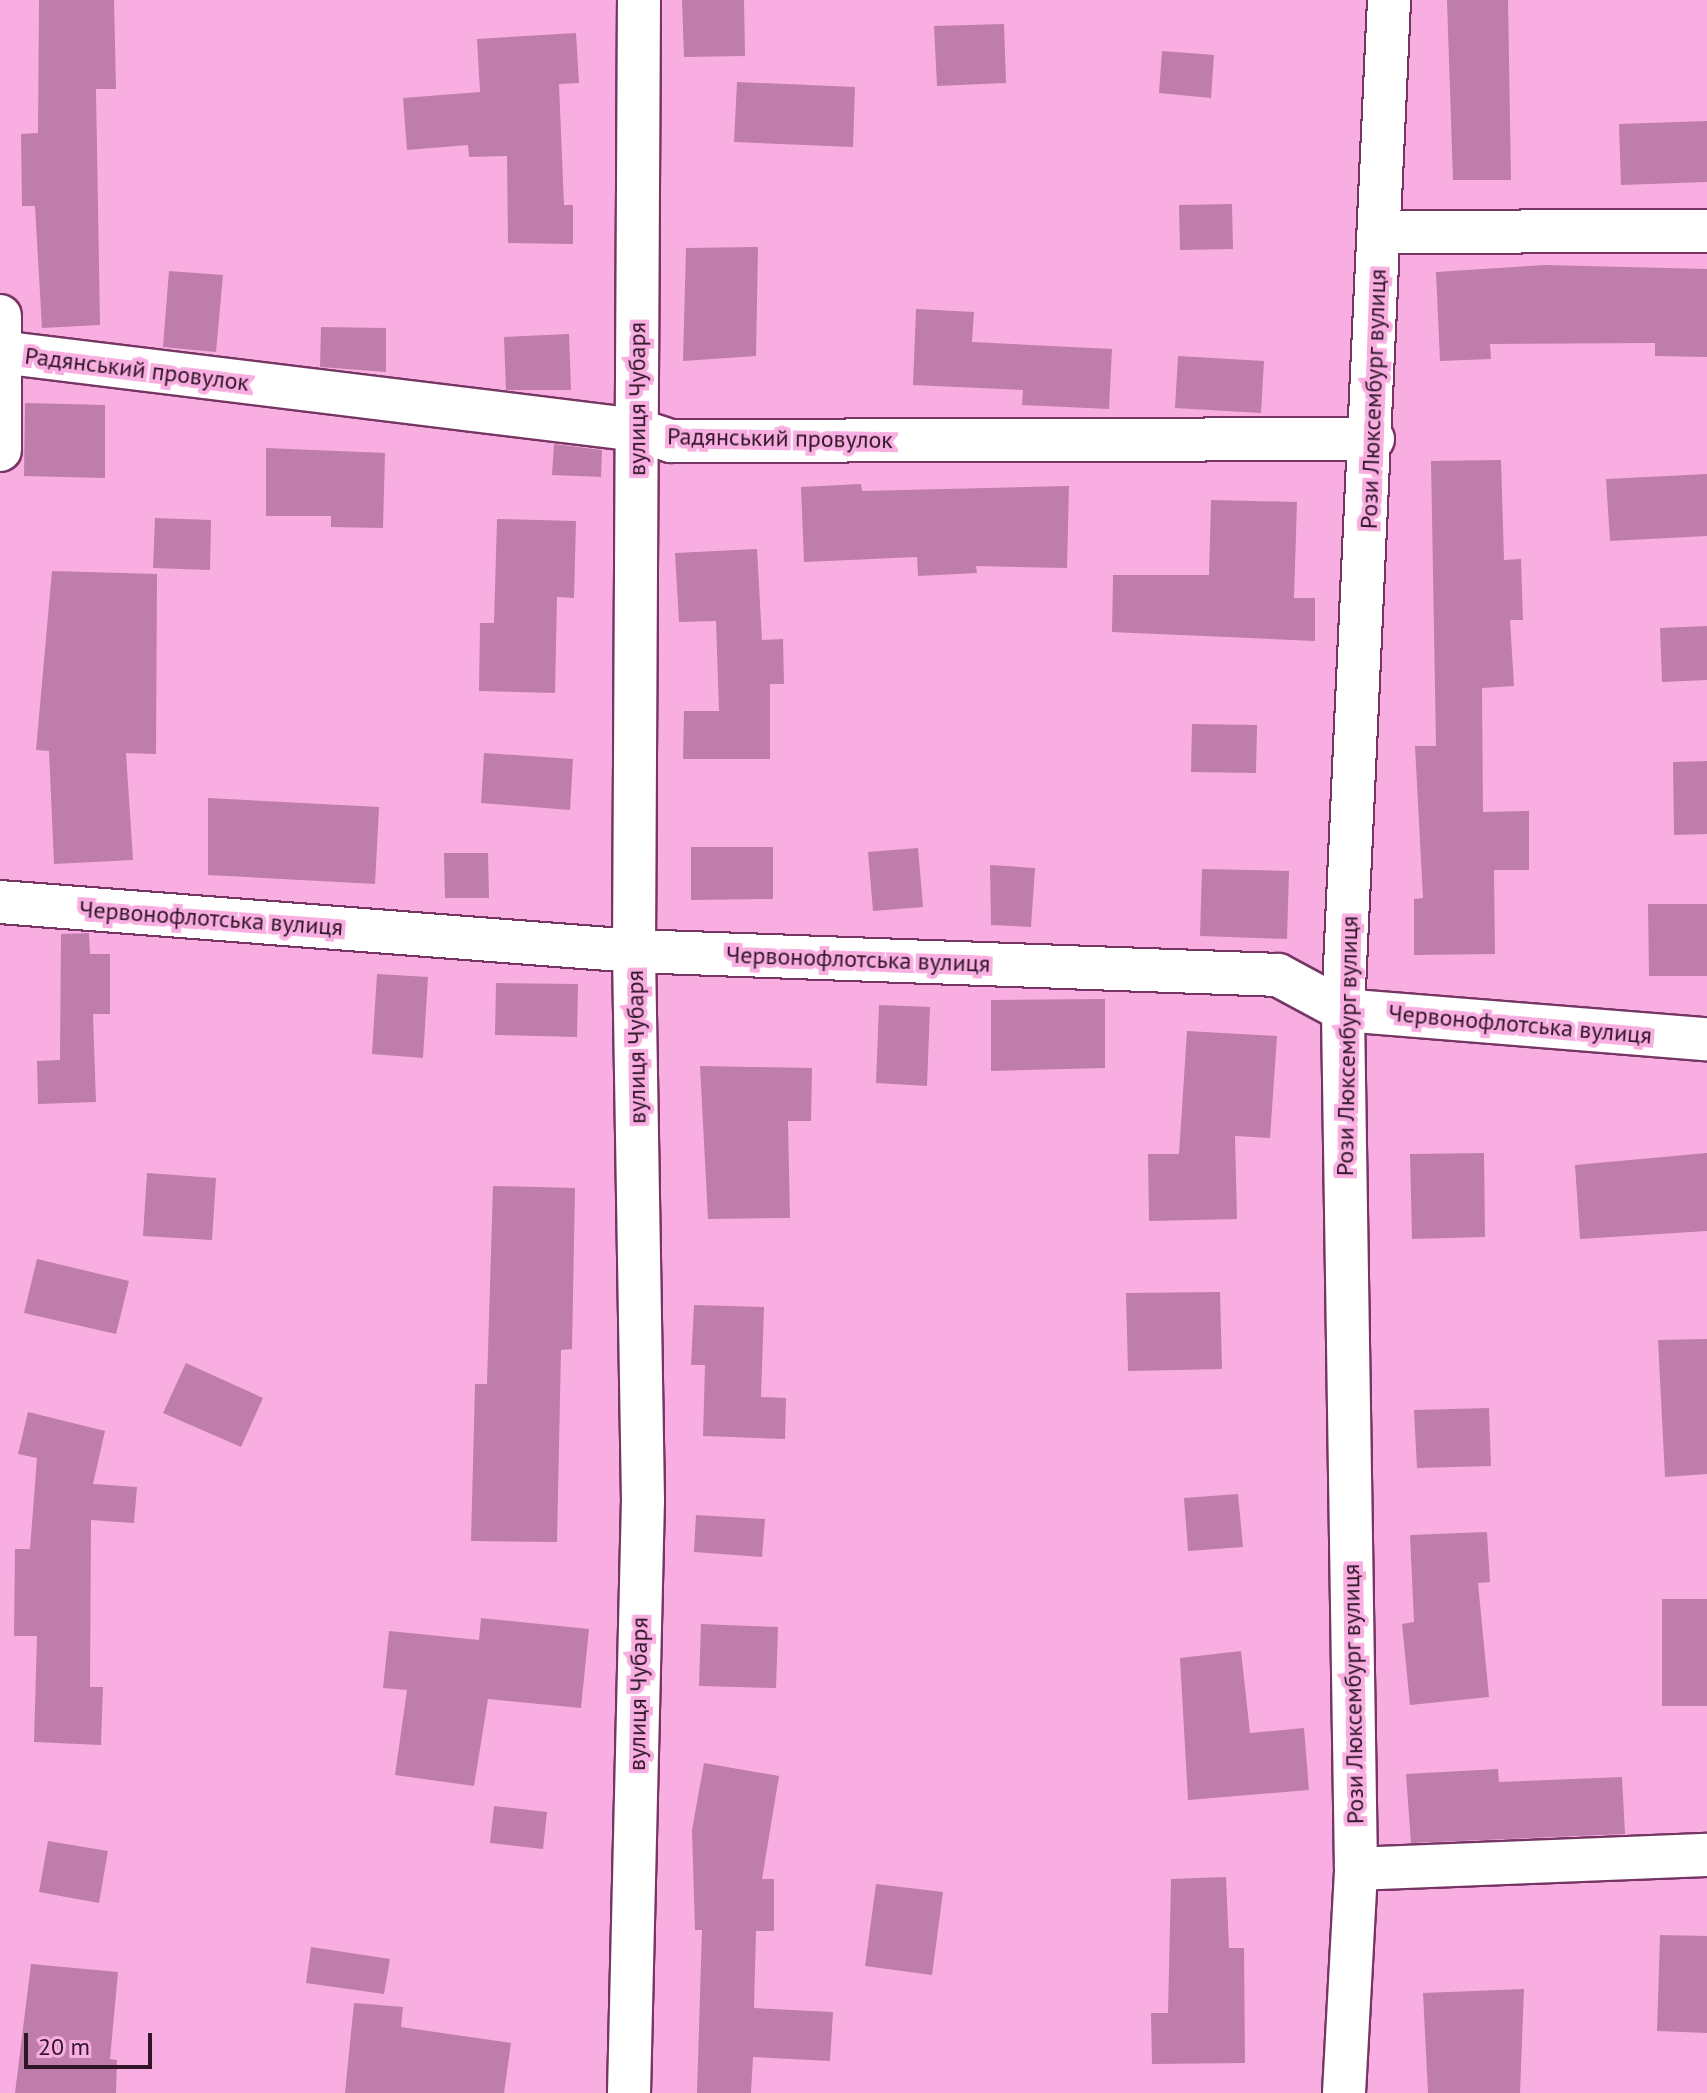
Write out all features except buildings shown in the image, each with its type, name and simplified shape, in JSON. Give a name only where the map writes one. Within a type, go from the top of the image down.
[{"type":"street","name":"вулиця Чубаря","points":[[629,2093],[643,1501],[634,951],[639,0]]},
{"type":"street","name":"Рози Люксембург вулиця","points":[[1344,2093],[1356,1869],[1343,1010],[1373,439],[1389,0]]},
{"type":"street","points":[[1380,232],[1707,231]]},
{"type":"street","name":"Радянський провулок","points":[[0,340],[637,430],[671,441],[1373,439]]},
{"type":"street","points":[[0,340],[0,450]]},
{"type":"street","name":"Червонофлотська вулиця","points":[[0,902],[634,951],[1278,975],[1343,1010],[1707,1039]]},
{"type":"street","points":[[1356,1869],[1707,1855]]}]
